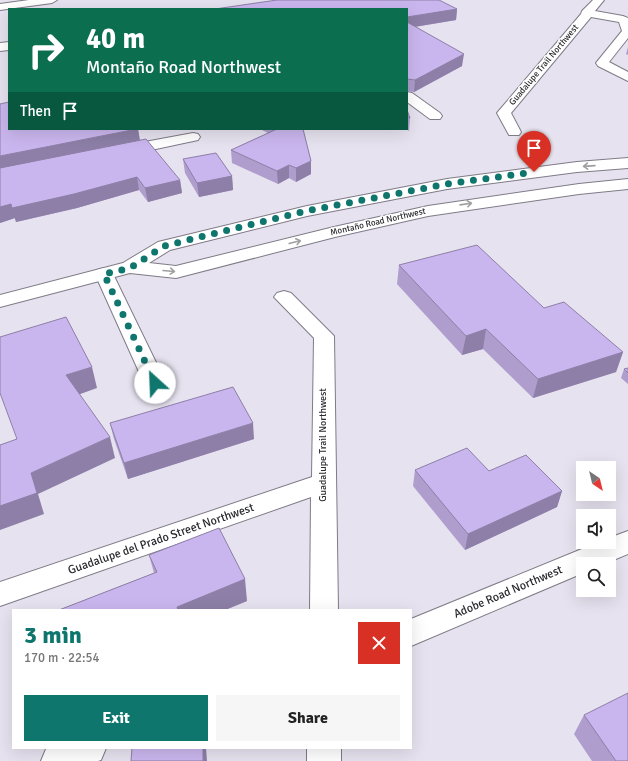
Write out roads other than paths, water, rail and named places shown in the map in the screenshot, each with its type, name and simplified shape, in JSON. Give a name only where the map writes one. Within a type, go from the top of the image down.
[{"type":"street","points":[[0,7],[52,0]]},
{"type":"street","name":"Guadalupe Trail Northwest","points":[[514,132],[504,113],[586,13],[599,0]]},
{"type":"street","points":[[586,13],[623,19],[628,31],[602,63],[628,77]]},
{"type":"street","points":[[408,97],[435,116]]},
{"type":"street","points":[[108,154],[193,137]]},
{"type":"street","name":"Montaño Road Northwest","points":[[130,268],[164,246],[306,211],[447,184],[577,167],[628,163]]},
{"type":"street","name":"Montaño Road Northwest","points":[[0,301],[130,268],[176,272],[428,210],[571,190],[628,184]]},
{"type":"street","points":[[104,274],[155,383]]},
{"type":"street","name":"Guadalupe Trail Northwest","points":[[284,297],[324,336],[322,483],[324,609]]},
{"type":"street","name":"Guadalupe del Prado Street Northwest","points":[[0,594],[322,483]]},
{"type":"street","name":"Adobe Road Northwest","points":[[412,633],[628,542]]},
{"type":"street","points":[[58,761],[87,749]]},
{"type":"street","points":[[324,749],[324,761]]}]
